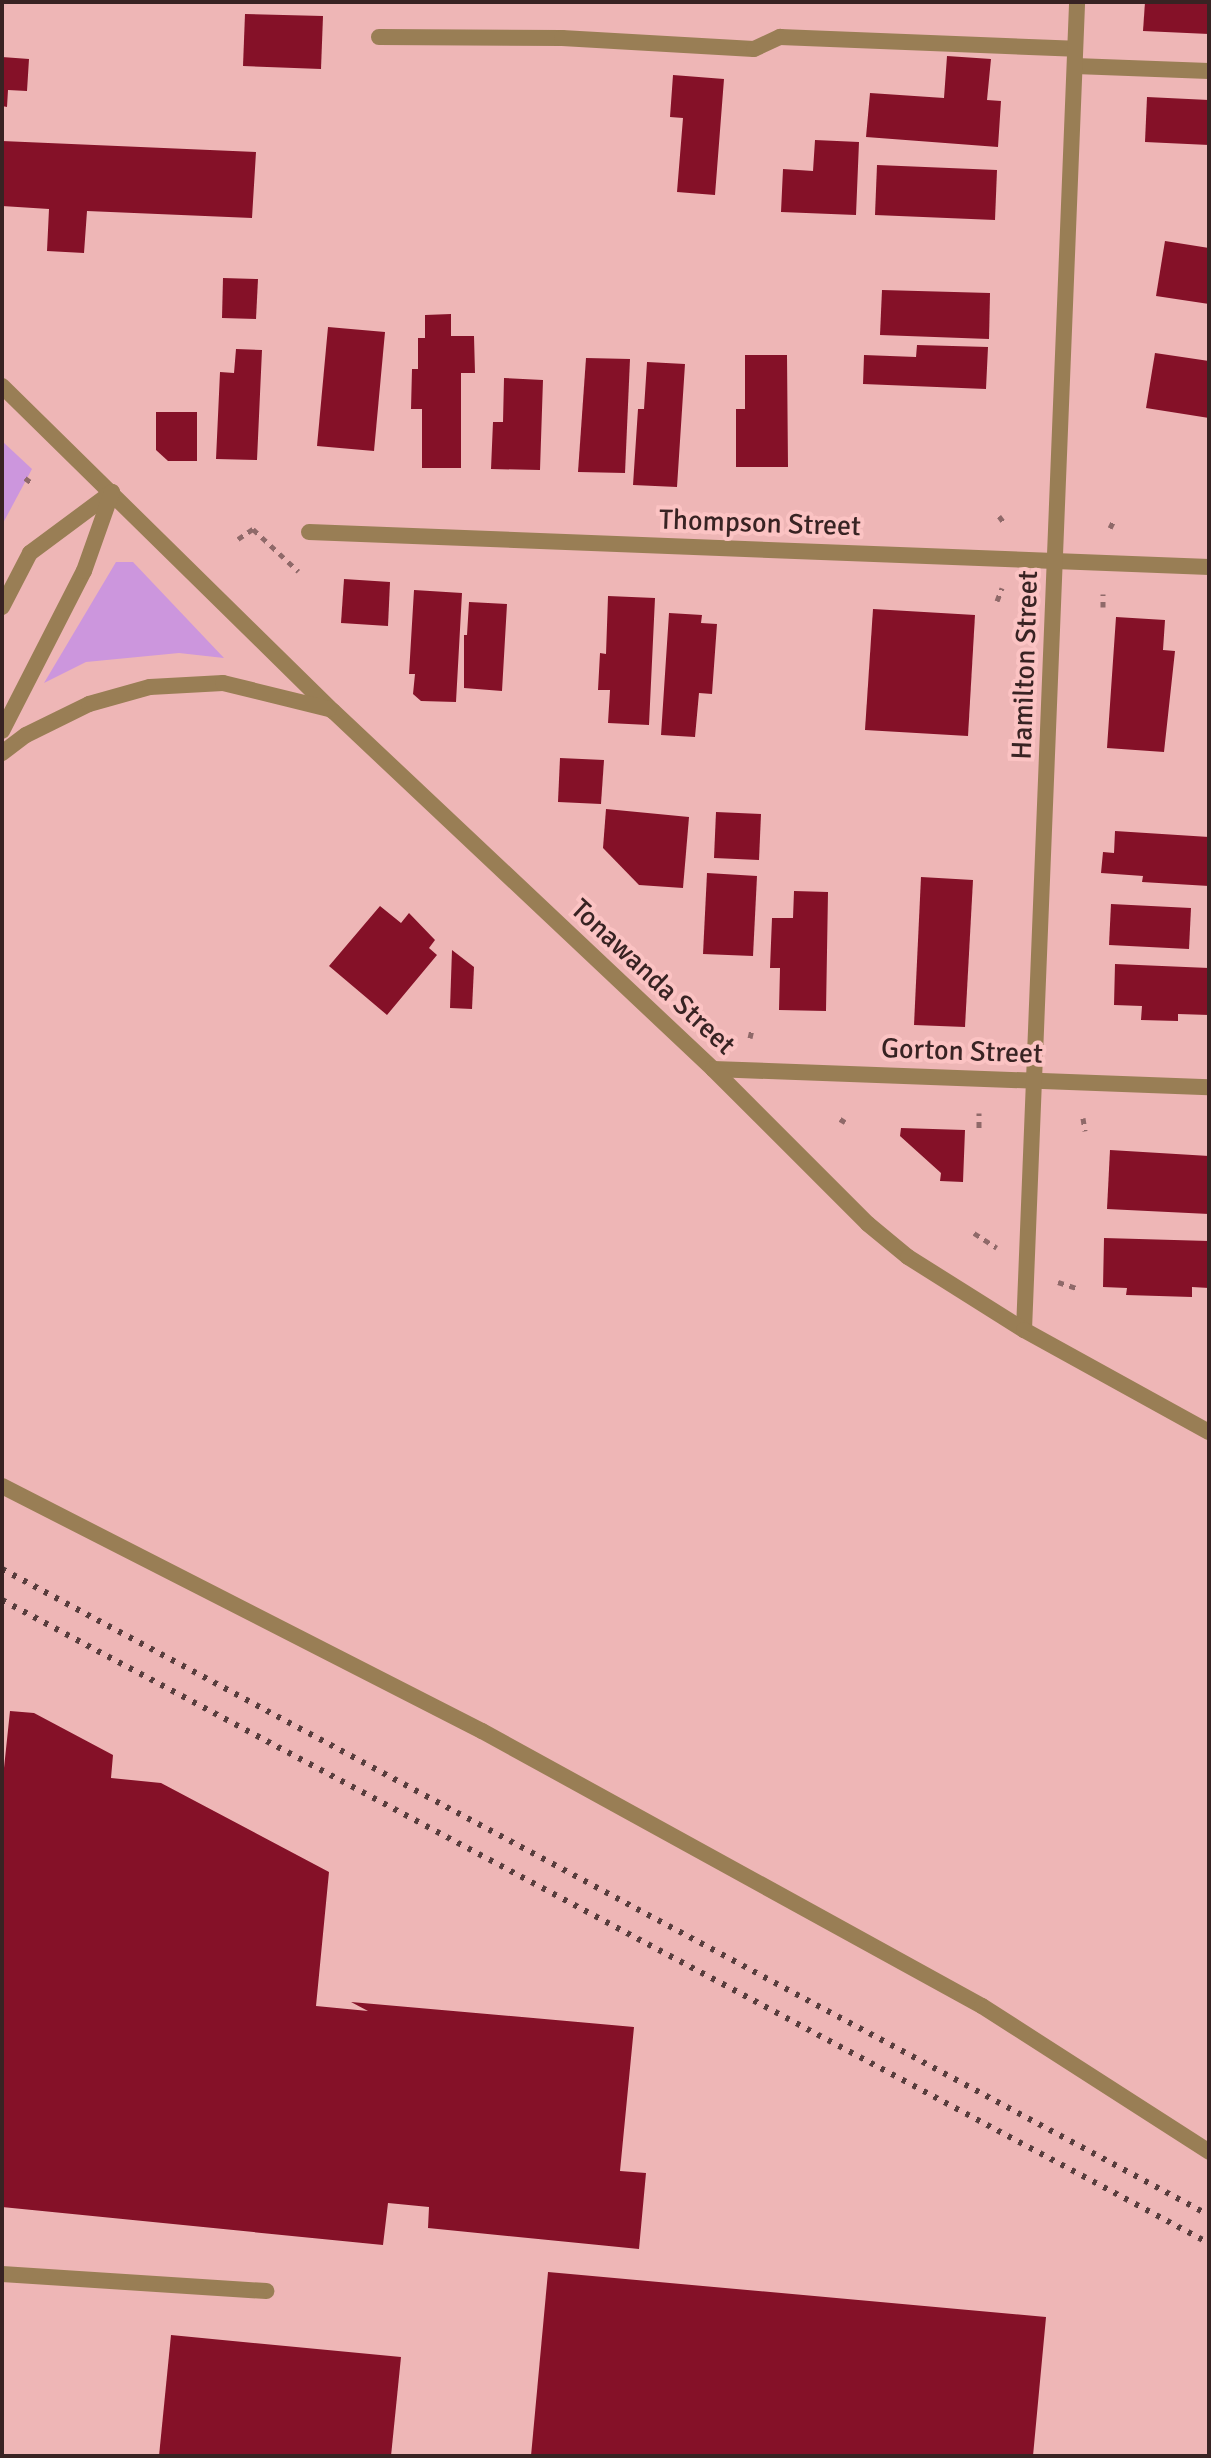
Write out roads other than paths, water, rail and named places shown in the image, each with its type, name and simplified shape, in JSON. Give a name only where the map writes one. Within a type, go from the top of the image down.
[{"type":"street","name":"Hamilton Street","points":[[1024,1330],[1077,2]]},
{"type":"street","points":[[379,37],[562,38],[754,49],[780,37],[1209,71]]},
{"type":"street","name":"Tonawanda Street","points":[[2,386],[333,711],[713,1069],[868,1224],[908,1257],[1024,1330],[1209,1432]]},
{"type":"street","points":[[2,607],[30,553],[112,492]]},
{"type":"street","points":[[2,731],[84,571],[112,492]]},
{"type":"street","name":"Thompson Street","points":[[309,532],[1209,567]]},
{"type":"street","points":[[2,753],[26,735],[89,704],[150,687],[223,683],[275,693],[333,711]]},
{"type":"street","name":"Gorton Street","points":[[713,1069],[1209,1087]]},
{"type":"street","points":[[2,1486],[482,1731],[982,2006],[1209,2152]]},
{"type":"street","points":[[2,2274],[266,2291]]},
{"type":"railway","points":[[2,1569],[1209,2215]]},
{"type":"railway","points":[[2,1600],[1209,2243]]}]
